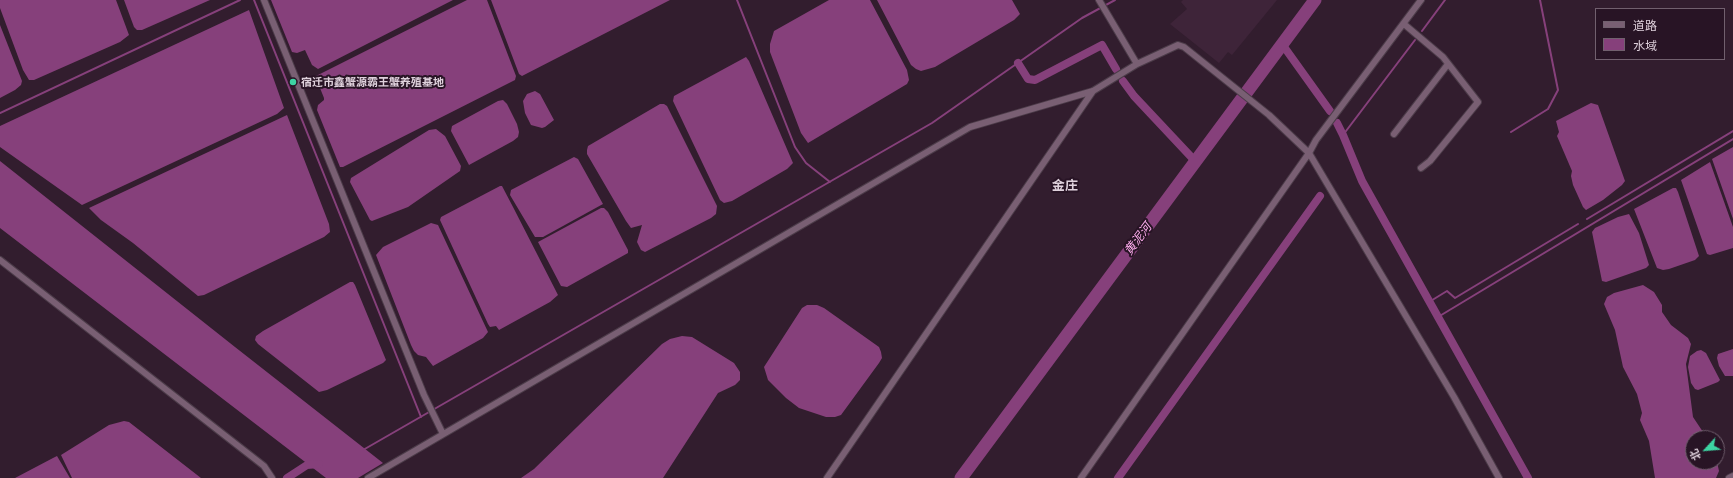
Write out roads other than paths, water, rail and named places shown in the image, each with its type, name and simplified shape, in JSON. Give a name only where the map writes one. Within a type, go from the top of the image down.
[{"type":"street","points":[[264,0],[424,395],[443,434]]},
{"type":"street","points":[[1100,0],[1137,64]]},
{"type":"street","points":[[1081,478],[1309,153],[1316,140],[1421,0]]},
{"type":"street","points":[[1404,24],[1444,57],[1478,102],[1430,161],[1421,168]]},
{"type":"street","points":[[370,477],[970,127],[1093,91],[1137,64],[1178,45],[1184,47],[1205,63],[1269,115],[1309,153],[1454,397],[1500,478]]},
{"type":"street","points":[[1394,134],[1448,64]]},
{"type":"street","points":[[827,478],[1093,91]]},
{"type":"street","points":[[0,260],[264,466],[272,478]]},
{"type":"street","points":[[1729,478],[1733,476]]},
{"type":"water","points":[[0,0],[116,0],[129,35],[120,42],[34,80],[29,80],[23,70],[0,8]]},
{"type":"water","points":[[124,0],[210,0],[142,30],[137,30],[134,27]]},
{"type":"water","points":[[271,0],[453,0],[318,69],[312,65],[305,50],[297,53],[292,52]]},
{"type":"water","points":[[467,0],[487,0],[516,76],[515,80],[343,167],[340,167],[317,110],[318,105],[324,100],[324,98],[316,76]]},
{"type":"water","points":[[491,0],[670,0],[522,76],[519,74]]},
{"type":"water","points":[[829,0],[870,0],[907,70],[909,80],[907,84],[808,143],[801,133],[770,52],[770,44],[774,31]]},
{"type":"water","points":[[877,0],[1012,0],[1020,14],[1014,20],[935,67],[921,71],[911,65]]},
{"type":"water","points":[[249,10],[284,108],[277,114],[82,205],[0,147],[0,126]]},
{"type":"water","points":[[0,25],[22,81],[21,85],[15,90],[0,98]]},
{"type":"water","points":[[746,57],[793,163],[787,169],[732,201],[724,203],[720,200],[673,101],[674,96]]},
{"type":"water","points":[[535,91],[540,94],[554,120],[542,128],[531,125],[525,113],[523,101],[527,94]]},
{"type":"water","points":[[503,100],[507,104],[517,124],[519,132],[518,137],[469,165],[451,131],[452,126],[498,101]]},
{"type":"water","points":[[1591,103],[1598,105],[1625,181],[1603,200],[1586,210],[1583,207],[1573,185],[1571,176],[1572,171],[1557,136],[1559,132],[1556,121]]},
{"type":"water","points":[[660,104],[667,106],[717,206],[716,214],[711,218],[645,252],[641,250],[637,242],[642,225],[631,228],[587,154],[587,150],[588,146]]},
{"type":"water","points":[[287,115],[329,224],[330,232],[324,237],[204,295],[198,296],[133,243],[101,220],[89,208]]},
{"type":"water","points":[[436,129],[445,136],[461,166],[460,171],[408,207],[372,221],[370,220],[350,182],[351,178],[429,130]]},
{"type":"water","points":[[1733,147],[1733,219],[1712,159]]},
{"type":"water","points":[[574,157],[578,159],[603,204],[543,237],[535,237],[510,195],[511,190]]},
{"type":"water","points":[[0,161],[383,463],[358,478],[326,478],[0,228]]},
{"type":"water","points":[[1710,162],[1733,227],[1733,248],[1710,255],[1707,254],[1681,180]]},
{"type":"water","points":[[502,186],[558,295],[550,302],[499,330],[496,326],[490,327],[488,324],[440,220],[441,217]]},
{"type":"water","points":[[1673,188],[1676,188],[1678,192],[1699,256],[1695,260],[1663,270],[1657,268],[1634,209]]},
{"type":"water","points":[[601,208],[604,208],[608,212],[628,250],[628,253],[567,287],[561,286],[538,242]]},
{"type":"water","points":[[1629,214],[1639,233],[1649,265],[1646,268],[1606,282],[1602,281],[1592,232],[1595,228],[1618,217]]},
{"type":"water","points":[[431,223],[438,225],[488,332],[483,338],[433,366],[426,357],[418,355],[414,351],[376,255],[383,247]]},
{"type":"water","points":[[350,282],[353,282],[355,285],[386,360],[383,363],[327,390],[319,392],[258,344],[255,340],[256,336]]},
{"type":"water","points":[[1643,285],[1654,292],[1662,305],[1662,312],[1671,325],[1688,338],[1691,344],[1686,364],[1693,417],[1702,430],[1685,430],[1685,470],[1719,470],[1716,478],[1655,478],[1649,441],[1640,420],[1642,413],[1637,394],[1623,367],[1615,330],[1604,304],[1607,297],[1614,293]]},
{"type":"water","points":[[807,305],[817,305],[824,308],[879,347],[881,352],[882,358],[879,363],[841,415],[835,417],[826,417],[799,408],[786,398],[768,380],[764,367],[802,308]]},
{"type":"water","points":[[682,336],[692,337],[734,363],[740,372],[740,380],[735,385],[718,393],[663,478],[521,478],[534,469],[662,344],[670,339]]},
{"type":"water","points":[[1733,349],[1733,376],[1725,376],[1719,366],[1717,358],[1718,354]]},
{"type":"water","points":[[1701,350],[1706,353],[1720,380],[1698,390],[1695,389],[1691,383],[1688,367],[1690,356]]},
{"type":"water","points":[[124,421],[129,422],[201,478],[72,478],[61,455],[109,425]]},
{"type":"water","points":[[57,456],[70,478],[15,478],[53,458]]},
{"type":"waterway","points":[[0,113],[240,0]]},
{"type":"waterway","points":[[254,0],[421,417]]},
{"type":"waterway","points":[[737,0],[795,147],[806,163],[830,182]]},
{"type":"waterway","points":[[363,450],[932,123],[1082,18],[1115,0]]},
{"type":"waterway","name":"黄泥河","points":[[961,478],[1315,0]]},
{"type":"waterway","points":[[1422,31],[1445,0]]},
{"type":"waterway","points":[[1511,132],[1548,109],[1558,90],[1540,0]]},
{"type":"waterway","points":[[1343,135],[1415,40]]},
{"type":"waterway","points":[[1282,44],[1330,111]]},
{"type":"waterway","points":[[1018,63],[1028,79],[1035,80],[1102,45],[1116,69]]},
{"type":"waterway","points":[[1123,81],[1134,96],[1195,161]]},
{"type":"waterway","points":[[1337,123],[1362,181],[1528,478]]},
{"type":"waterway","points":[[1587,219],[1733,131]]},
{"type":"waterway","points":[[1438,317],[1733,139]]},
{"type":"waterway","points":[[1118,478],[1320,196]]},
{"type":"waterway","points":[[1429,302],[1447,291],[1455,298],[1578,224]]},
{"type":"waterway","points":[[287,478],[307,465],[319,464]]},
{"type":"place","name":"宿迁市鑫蟹源霸王蟹养殖基地","points":[[293,82]]},
{"type":"district","name":"金庄","points":[[1065,186]]}]
